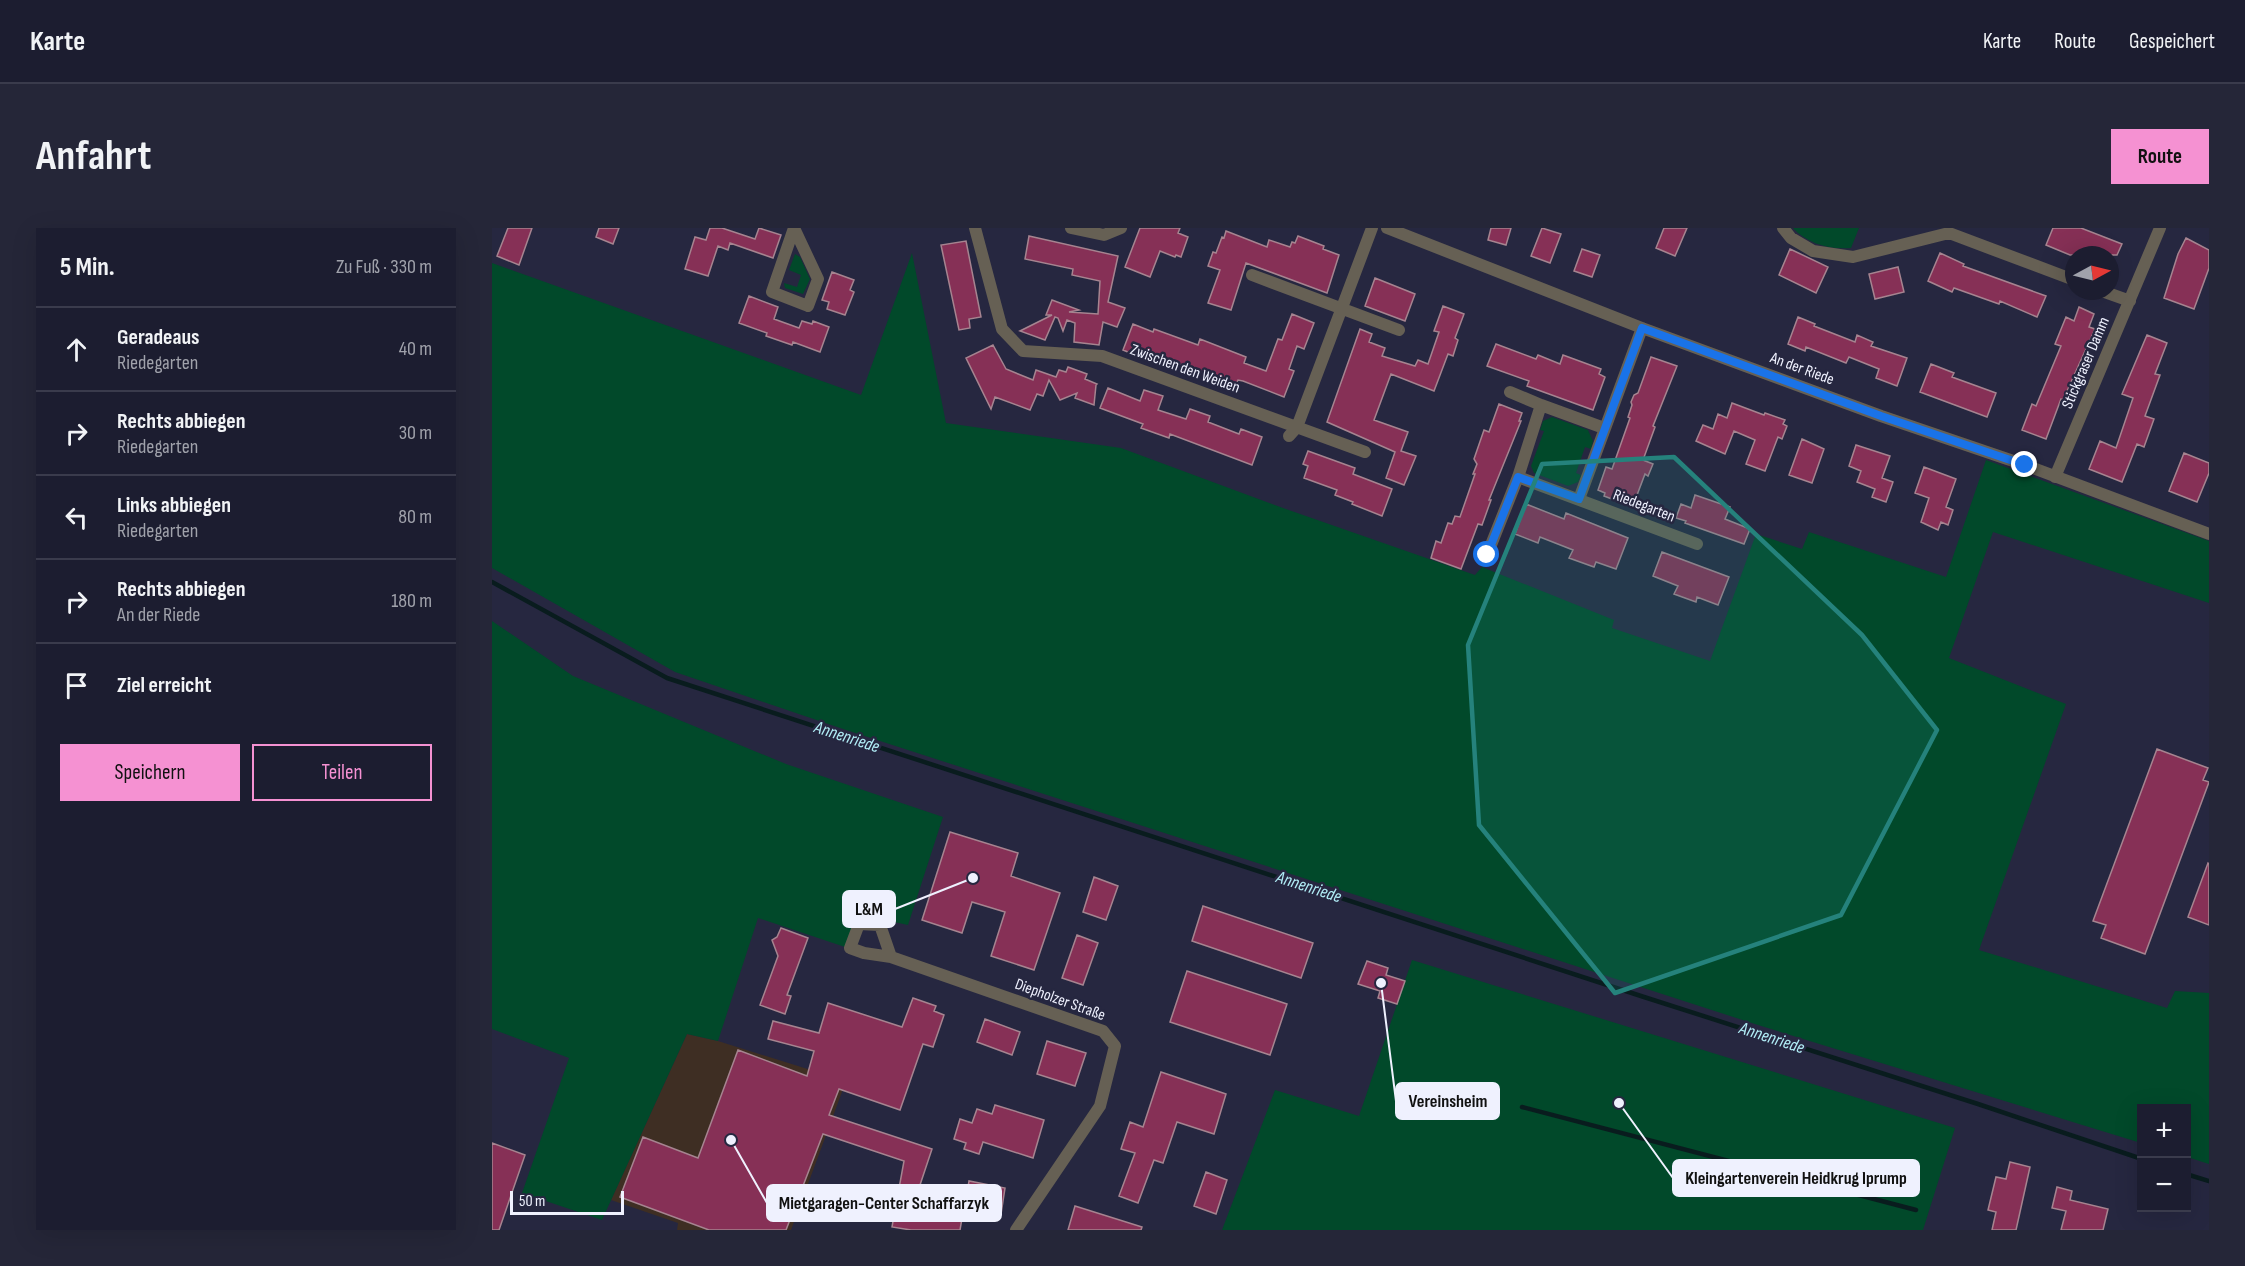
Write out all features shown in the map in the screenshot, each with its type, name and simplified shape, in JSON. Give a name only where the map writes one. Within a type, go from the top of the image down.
[{"type":"street","points":[[794,228],[818,279],[808,306],[772,292],[794,228]]},
{"type":"street","points":[[1071,228],[1104,235],[1121,228]]},
{"type":"street","points":[[1293,431],[1372,228]]},
{"type":"street","name":"An der Riede","points":[[1388,228],[1642,328],[1881,416],[2025,465],[2209,534]]},
{"type":"street","points":[[1783,228],[1791,238],[1813,251],[1853,257],[1950,231],[2065,276]]},
{"type":"street","name":"Stickgraser Damm","points":[[2055,477],[2160,228]]},
{"type":"street","name":"Zwischen den Weiden","points":[[979,229],[1002,329],[1023,351],[1102,356],[1293,431],[1365,452]]},
{"type":"street","points":[[1252,275],[1399,330]]},
{"type":"street","points":[[2119,297],[2130,301]]},
{"type":"street","points":[[1579,499],[1642,328]]},
{"type":"street","points":[[1510,392],[1604,428]]},
{"type":"street","points":[[1487,555],[1518,477],[1541,405]]},
{"type":"street","name":"Riedegarten","points":[[1518,477],[1697,544]]},
{"type":"street","name":"Diepholzer Straße","points":[[891,957],[1103,1031],[1115,1046],[1100,1106],[1016,1230]]},
{"type":"highlighted area","points":[[1674,457],[1862,635],[1937,730],[1841,915],[1615,993],[1479,825],[1468,645],[1542,464]]},
{"type":"shaded area","points":[[687,1034],[718,1041],[846,1081],[791,1230],[677,1230],[678,1223],[611,1200]]},
{"type":"green space","points":[[1793,228],[1859,228],[1851,248],[1843,248],[1828,247],[1812,242]]},
{"type":"green space","points":[[912,253],[946,423],[1121,448],[1475,575],[1482,567],[1614,620],[1612,628],[1710,661],[1756,534],[1802,549],[1809,532],[1946,577],[1986,460],[2209,541],[2209,603],[1993,532],[1949,658],[2066,704],[1979,950],[2167,1008],[2175,991],[2209,993],[2209,1164],[2191,1158],[2191,1104],[2137,1104],[2137,1142],[1758,1025],[843,729],[675,672],[492,568],[492,263],[861,395]]},
{"type":"green space","points":[[795,254],[800,257],[810,279],[803,294],[785,288],[784,283],[797,287],[801,275],[789,270]]},
{"type":"green space","points":[[1552,417],[1588,430],[1593,441],[1591,449],[1585,447],[1576,473],[1581,475],[1578,482],[1568,486],[1534,473],[1531,466],[1544,431],[1540,430],[1543,421]]},
{"type":"green space","points":[[492,621],[573,676],[786,764],[943,817],[908,925],[857,914],[845,947],[758,918],[718,1041],[687,1034],[602,1220],[522,1193],[569,1058],[492,1029]]},
{"type":"green space","points":[[1412,960],[1955,1128],[1923,1230],[1222,1230],[1275,1090],[1359,1116]]},
{"type":"building","points":[[508,228],[532,228],[519,265],[497,256]]},
{"type":"building","points":[[599,228],[619,228],[613,244],[596,237]]},
{"type":"building","points":[[710,228],[722,228],[755,239],[759,228],[781,235],[773,258],[730,243],[728,250],[718,246],[708,276],[685,269],[695,237],[706,240]]},
{"type":"building","points":[[1140,228],[1180,228],[1178,233],[1188,237],[1181,257],[1160,251],[1150,277],[1125,267]]},
{"type":"building","points":[[1491,228],[1511,228],[1506,245],[1488,240]]},
{"type":"building","points":[[1542,228],[1561,234],[1550,263],[1531,256]]},
{"type":"building","points":[[1664,228],[1687,228],[1675,256],[1656,248]]},
{"type":"building","points":[[2053,228],[2081,228],[2122,244],[2119,251],[2119,246],[2065,246],[2065,253],[2046,245]]},
{"type":"building","points":[[1226,231],[1267,247],[1269,240],[1290,247],[1298,236],[1324,246],[1323,249],[1339,255],[1327,293],[1246,263],[1231,310],[1208,303],[1220,270],[1208,266],[1213,252],[1216,253]]},
{"type":"building","points":[[1029,236],[1118,256],[1108,302],[1125,308],[1117,327],[1103,322],[1099,345],[1074,342],[1075,323],[1067,320],[1063,331],[1058,318],[1055,317],[1045,340],[1020,331],[1052,315],[1046,315],[1052,300],[1079,310],[1069,312],[1098,314],[1100,281],[1072,275],[1073,269],[1025,259]]},
{"type":"building","points":[[2186,238],[2209,250],[2209,268],[2194,309],[2164,298],[2178,254]]},
{"type":"building","points":[[966,241],[981,317],[969,319],[970,328],[959,330],[941,245]]},
{"type":"building","points":[[1582,249],[1600,255],[1592,277],[1574,271]]},
{"type":"building","points":[[1790,249],[1828,267],[1816,293],[1779,275]]},
{"type":"building","points":[[1940,253],[1964,264],[1963,266],[2046,296],[2037,317],[2000,301],[1999,304],[1954,288],[1952,292],[1928,281]]},
{"type":"building","points":[[1898,267],[1904,292],[1875,299],[1869,274]]},
{"type":"building","points":[[832,272],[854,280],[850,290],[854,292],[845,315],[827,309],[829,302],[822,300]]},
{"type":"building","points":[[1375,278],[1415,294],[1405,321],[1365,306]]},
{"type":"building","points":[[749,296],[778,307],[774,319],[799,328],[802,321],[812,324],[813,321],[829,327],[820,352],[793,342],[792,345],[766,336],[767,333],[739,323]]},
{"type":"building","points":[[1443,306],[1464,314],[1455,338],[1458,340],[1453,356],[1448,354],[1434,391],[1391,374],[1374,420],[1408,432],[1401,451],[1416,456],[1404,485],[1386,478],[1395,452],[1327,422],[1360,329],[1372,334],[1369,342],[1385,348],[1382,356],[1415,366],[1418,360],[1428,364],[1439,332],[1434,331]]},
{"type":"building","points":[[2079,307],[2094,314],[2089,327],[2095,329],[2063,400],[2061,399],[2046,439],[2022,430],[2032,404],[2036,406],[2061,346],[2055,344],[2066,317],[2074,321]]},
{"type":"building","points":[[1292,314],[1314,323],[1304,349],[1297,346],[1289,369],[1294,371],[1284,397],[1243,381],[1238,380],[1236,384],[1147,353],[1145,359],[1123,350],[1133,324],[1198,345],[1200,339],[1246,357],[1244,363],[1266,371],[1278,339],[1282,340]]},
{"type":"building","points":[[1798,317],[1815,324],[1814,326],[1855,342],[1857,335],[1873,342],[1871,346],[1907,358],[1897,386],[1876,378],[1879,369],[1849,357],[1846,363],[1806,347],[1805,351],[1788,344]]},
{"type":"building","points":[[2147,335],[2167,343],[2155,374],[2160,375],[2145,416],[2154,419],[2144,447],[2137,444],[2122,482],[2089,469],[2100,441],[2116,448],[2133,398],[2122,394]]},
{"type":"building","points":[[1496,344],[1536,359],[1538,355],[1560,364],[1563,355],[1601,369],[1599,374],[1605,377],[1593,410],[1527,386],[1529,381],[1487,366]]},
{"type":"building","points":[[993,345],[1006,369],[1033,380],[1036,370],[1056,377],[1059,370],[1066,372],[1068,367],[1087,374],[1085,379],[1097,384],[1094,405],[1075,398],[1077,393],[1060,400],[1049,380],[1043,396],[1037,394],[1030,410],[995,397],[991,409],[966,358]]},
{"type":"building","points":[[1651,357],[1677,366],[1653,426],[1655,427],[1643,460],[1653,464],[1648,476],[1645,474],[1634,503],[1626,500],[1625,504],[1604,496],[1605,493],[1598,490],[1606,467],[1612,469],[1630,418],[1628,417],[1631,402],[1634,395],[1638,393]]},
{"type":"building","points":[[1931,364],[1954,373],[1952,377],[1996,393],[1987,417],[1920,392]]},
{"type":"building","points":[[1108,388],[1140,401],[1144,390],[1163,396],[1158,410],[1186,419],[1190,409],[1210,416],[1208,422],[1239,434],[1241,429],[1262,437],[1252,465],[1170,434],[1169,438],[1141,428],[1143,424],[1100,408]]},
{"type":"building","points":[[1732,403],[1785,420],[1783,424],[1787,426],[1782,439],[1778,437],[1765,471],[1746,464],[1755,440],[1734,431],[1725,454],[1696,441],[1703,425],[1713,429],[1718,414],[1727,418]]},
{"type":"building","points":[[1499,404],[1522,413],[1519,421],[1521,421],[1489,500],[1491,500],[1482,525],[1478,524],[1461,569],[1431,558],[1436,541],[1441,543],[1448,523],[1452,524],[1455,516],[1460,517],[1475,474],[1473,474],[1477,464],[1474,459],[1484,430],[1489,432]]},
{"type":"building","points":[[1802,439],[1824,449],[1812,483],[1789,475]]},
{"type":"building","points":[[1856,445],[1890,456],[1882,478],[1893,482],[1886,502],[1872,497],[1875,489],[1857,482],[1861,471],[1849,466]]},
{"type":"building","points":[[1308,451],[1355,468],[1353,474],[1392,489],[1382,516],[1335,495],[1337,490],[1304,478],[1308,466],[1303,464]]},
{"type":"building","points":[[2184,453],[2209,463],[2209,473],[2197,502],[2169,491]]},
{"type":"building","points":[[1924,467],[1956,479],[1946,507],[1953,510],[1948,525],[1941,522],[1938,530],[1921,522],[1929,498],[1915,493]]},
{"type":"building","points":[[1695,495],[1730,507],[1725,519],[1750,529],[1744,544],[1676,518],[1681,504],[1691,508]]},
{"type":"building","points":[[1526,504],[1564,519],[1566,513],[1628,538],[1616,569],[1596,562],[1594,567],[1569,558],[1573,550],[1540,537],[1538,543],[1515,534]]},
{"type":"building","points":[[1662,552],[1729,577],[1718,605],[1697,597],[1696,602],[1674,594],[1678,586],[1653,576]]},
{"type":"building","points":[[2157,749],[2208,768],[2203,780],[2209,782],[2145,954],[2101,938],[2106,925],[2093,921]]},
{"type":"building","points":[[950,832],[1018,853],[1011,876],[1060,893],[1034,970],[991,956],[1005,912],[972,902],[962,933],[922,920]]},
{"type":"building","points":[[2209,864],[2209,925],[2188,917]]},
{"type":"building","points":[[1094,877],[1118,886],[1106,920],[1083,912]]},
{"type":"building","points":[[1203,906],[1313,943],[1301,978],[1192,941]]},
{"type":"building","points":[[781,928],[808,938],[787,995],[791,996],[785,1014],[760,1005],[778,956],[772,940],[777,937]]},
{"type":"building","points":[[1077,935],[1098,943],[1083,985],[1062,978]]},
{"type":"building","points":[[1367,961],[1388,968],[1386,975],[1405,981],[1397,1004],[1378,998],[1380,991],[1358,984]]},
{"type":"building","points":[[1187,971],[1287,1004],[1270,1055],[1170,1022]]},
{"type":"building","points":[[913,998],[936,1006],[934,1011],[944,1015],[933,1047],[923,1044],[900,1110],[839,1089],[829,1115],[932,1149],[920,1185],[967,1193],[969,1181],[1005,1188],[1001,1214],[964,1207],[960,1230],[911,1230],[892,1227],[904,1161],[823,1134],[786,1230],[709,1230],[620,1197],[643,1137],[698,1158],[738,1050],[807,1076],[814,1051],[768,1039],[773,1021],[819,1033],[828,1003],[902,1027]]},
{"type":"building","points":[[985,1019],[1020,1032],[1012,1055],[977,1042]]},
{"type":"building","points":[[1047,1041],[1086,1053],[1075,1086],[1037,1074]]},
{"type":"building","points":[[1161,1072],[1226,1094],[1214,1134],[1177,1122],[1163,1163],[1154,1160],[1138,1203],[1119,1196],[1135,1153],[1121,1149],[1130,1122],[1143,1127]]},
{"type":"building","points":[[995,1105],[1044,1120],[1033,1158],[983,1142],[979,1154],[964,1149],[966,1143],[954,1139],[960,1119],[972,1123],[977,1109],[992,1114]]},
{"type":"building","points":[[492,1143],[525,1155],[499,1230],[492,1230]]},
{"type":"building","points":[[2010,1162],[2030,1167],[2016,1230],[1992,1230],[1996,1212],[1988,1210],[1996,1177],[2006,1179]]},
{"type":"building","points":[[1206,1172],[1227,1180],[1216,1214],[1194,1206]]},
{"type":"building","points":[[2057,1187],[2072,1191],[2070,1200],[2108,1209],[2103,1230],[2061,1230],[2066,1211],[2052,1208]]},
{"type":"building","points":[[1075,1206],[1142,1227],[1141,1230],[1068,1230]]},
{"type":"waterway","name":"Annenriede","points":[[492,582],[667,678],[2139,1158]]},
{"type":"waterway","points":[[1522,1107],[1916,1210]]},
{"type":"waterway","name":"Annenriede","points":[[2191,1176],[2209,1181]]},
{"type":"place","name":"L&M","points":[[973,878]]},
{"type":"place","name":"Vereinsheim","points":[[1381,983]]},
{"type":"place","name":"Kleingartenverein Heidkrug Iprump","points":[[1619,1103]]},
{"type":"place","name":"Mietgaragen-Center Schaffarzyk","points":[[731,1140]]},
{"type":"route","points":[[1487,555],[1518,477],[1579,499],[1642,328],[1881,416],[2025,465]]}]
